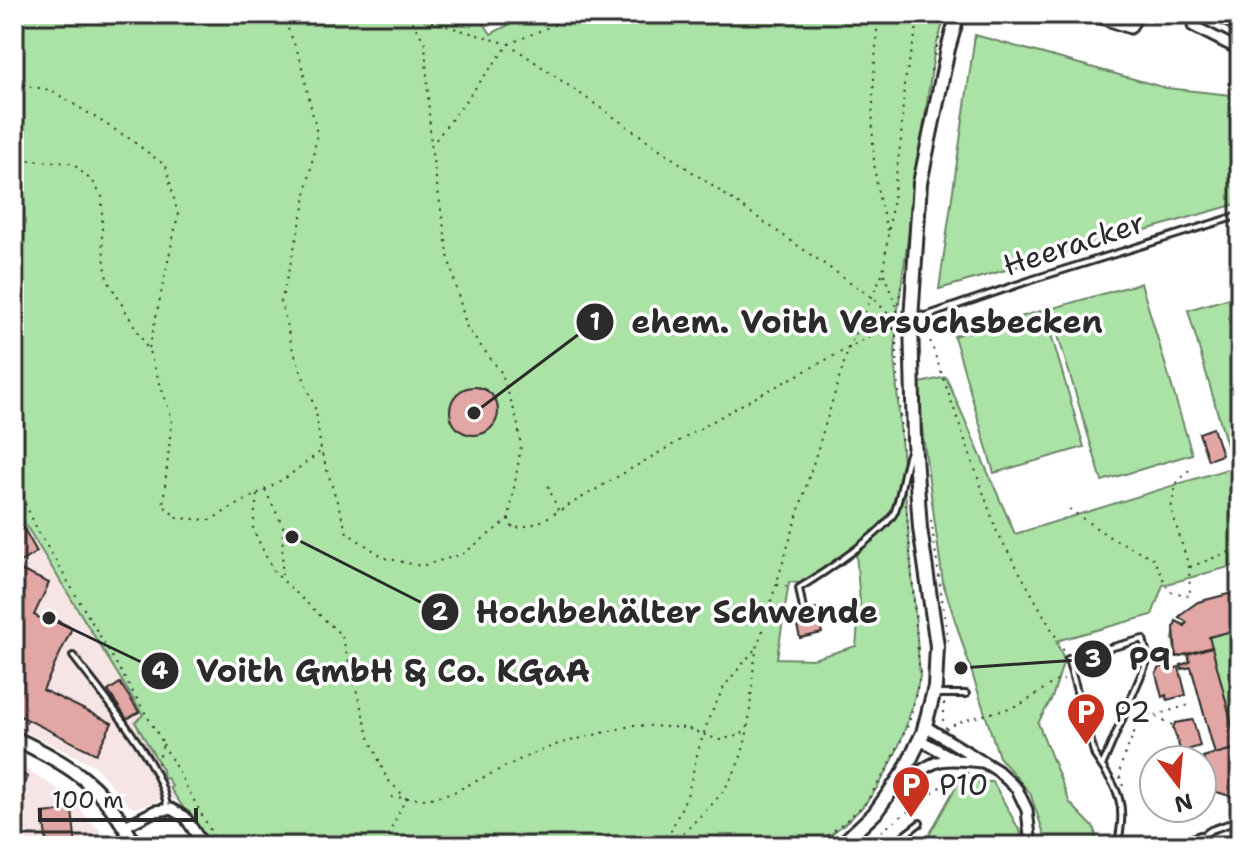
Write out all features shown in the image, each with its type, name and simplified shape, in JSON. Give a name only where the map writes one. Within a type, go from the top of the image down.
[{"type":"street","points":[[840,846],[867,822],[894,788],[940,694],[937,646],[920,528],[914,441],[920,183],[958,14]]},
{"type":"street","points":[[1098,17],[1130,28],[1139,14]]},
{"type":"street","points":[[1193,26],[1240,50]]},
{"type":"street","points":[[896,323],[917,319]]},
{"type":"street","points":[[925,726],[1003,775],[1021,795],[1030,819],[1031,846]]},
{"type":"street","points":[[14,738],[91,783],[125,826],[135,846]]},
{"type":"street","points":[[920,740],[953,758],[981,762]]},
{"type":"street","points":[[894,788],[930,764],[953,758]]},
{"type":"street","points":[[125,826],[167,808],[185,817],[204,846]]},
{"type":"lane","name":"Heeracker","points":[[917,319],[1240,215]]},
{"type":"lane","points":[[803,609],[799,588],[829,570],[894,514],[903,471],[914,441]]},
{"type":"lane","points":[[1102,766],[1148,659],[1143,639],[1068,659],[1095,756],[1119,791],[1121,818],[1117,846]]},
{"type":"lane","points":[[73,656],[154,771],[165,792],[167,808]]},
{"type":"lane","points":[[940,694],[966,694]]},
{"type":"lane","points":[[1172,846],[1240,820]]},
{"type":"lane","points":[[890,846],[920,823]]},
{"type":"lane","points":[[1186,846],[1210,831]]},
{"type":"path","points":[[282,14],[300,58],[317,134],[303,212],[281,302],[292,347],[316,411],[321,451],[347,533],[385,558],[421,566],[463,554],[509,519]]},
{"type":"path","points":[[406,14],[509,44],[873,298],[896,323],[895,365],[903,471]]},
{"type":"path","points":[[406,14],[425,42],[431,147],[449,260],[467,328],[501,372],[517,419],[521,446],[509,519],[513,529],[538,523],[741,405],[896,323]]},
{"type":"path","points":[[431,147],[509,44],[579,14]]},
{"type":"path","points":[[878,14],[874,78],[875,177],[880,208],[890,234]]},
{"type":"path","points":[[673,846],[731,780],[744,749],[751,723],[751,673],[757,647],[848,350],[883,272],[901,139],[904,85],[920,14]]},
{"type":"path","points":[[14,84],[51,90],[130,139],[166,166],[178,215],[149,351]]},
{"type":"path","points":[[14,166],[27,160],[72,163],[94,183],[102,197],[102,240],[107,279],[149,351],[172,419],[163,505],[177,518],[210,520],[287,477],[321,451]]},
{"type":"path","points":[[883,272],[898,310]]},
{"type":"path","points":[[917,319],[997,532],[1068,659]]},
{"type":"path","points":[[14,465],[22,497],[38,531],[163,743],[219,846]]},
{"type":"path","points":[[1069,509],[1108,536],[1153,558],[1169,591],[1190,596],[1189,567],[1171,509],[1176,484],[1190,469]]},
{"type":"path","points":[[548,486],[558,511]]},
{"type":"path","points":[[265,489],[283,526],[281,578]]},
{"type":"path","points":[[257,493],[253,529],[273,571],[342,636],[369,737],[387,779],[406,798]]},
{"type":"path","points":[[816,846],[865,804],[889,766],[909,723],[920,676],[905,497]]},
{"type":"path","points":[[931,516],[948,644]]},
{"type":"path","points":[[1189,567],[1240,548]]},
{"type":"path","points":[[776,585],[799,588]]},
{"type":"path","points":[[664,846],[688,793],[703,734],[725,685],[757,647]]},
{"type":"path","points":[[940,694],[948,728],[1017,706],[1030,700],[1052,682],[1073,676]]},
{"type":"path","points":[[1154,715],[1189,705]]},
{"type":"path","points":[[1124,790],[1119,774],[1121,765],[1143,710],[1174,726]]},
{"type":"path","points":[[391,797],[427,799],[454,792],[523,758],[593,734],[634,725],[686,728],[719,740],[741,735],[751,723]]},
{"type":"path","points":[[154,771],[163,743]]},
{"type":"path","points":[[862,846],[952,778],[966,773],[988,775]]},
{"type":"path","points":[[383,846],[406,798]]},
{"type":"shaded area","points":[[14,506],[144,716],[135,722],[178,801],[163,799],[135,808],[129,806],[95,766],[14,726]]},
{"type":"shaded area","points":[[14,761],[66,794],[111,846],[14,846]]},
{"type":"green space","points":[[14,14],[478,14],[491,34],[529,14],[946,14],[934,53],[896,323],[895,365],[920,676],[906,727],[884,777],[858,811],[816,846],[209,846],[170,788],[172,786],[167,778],[164,779],[161,767],[135,722],[143,715],[14,506]],"holes":[[[856,553],[860,604],[856,646],[813,659],[777,658],[789,582],[808,584]]]},
{"type":"green space","points":[[975,35],[1166,88],[1240,96],[1240,203],[939,289]]},
{"type":"green space","points":[[1141,283],[1192,454],[1102,481],[1050,309]]},
{"type":"green space","points":[[1240,295],[1240,453],[1230,456],[1188,310]]},
{"type":"green space","points":[[1044,310],[1084,447],[994,473],[954,336]]},
{"type":"green space","points":[[946,377],[1015,534],[1240,465],[1240,564],[1163,585],[1152,615],[1056,641],[1064,660],[1052,698],[1038,723],[1070,803],[1095,829],[1097,846],[1044,846],[1044,834],[1030,793],[999,757],[943,583],[916,384]]},
{"type":"green space","points":[[1240,591],[1240,799],[1218,792],[1218,744],[1212,744],[1191,667],[1182,669],[1181,665],[1190,662],[1188,654],[1176,657],[1173,639],[1176,621],[1185,625],[1186,622],[1179,617],[1198,602]]},
{"type":"green space","points":[[959,781],[993,782],[1023,837],[1022,846],[923,846]]},
{"type":"building","points":[[1216,14],[1240,16],[1240,35],[1213,20]]},
{"type":"building","points":[[474,387],[491,394],[498,411],[491,428],[474,435],[457,428],[450,411],[457,394]]},
{"type":"building","points":[[1213,428],[1222,455],[1208,460],[1199,433]]},
{"type":"building","points":[[19,520],[37,552],[15,565],[14,523]]},
{"type":"building","points":[[14,567],[49,583],[34,615],[47,622],[50,617],[72,628],[43,690],[112,723],[96,754],[14,713]]},
{"type":"building","points":[[1240,591],[1240,629],[1209,637],[1212,647],[1176,657],[1174,627],[1176,621],[1185,626],[1187,622],[1179,617],[1198,602]]},
{"type":"building","points":[[816,608],[822,633],[800,638],[794,614]]},
{"type":"building","points":[[1212,647],[1238,748],[1218,753],[1218,744],[1212,744],[1191,667],[1182,669],[1181,665],[1190,662],[1188,654]]},
{"type":"building","points":[[1171,665],[1172,669],[1179,667],[1186,695],[1167,700],[1166,695],[1162,697],[1156,674],[1159,668]]},
{"type":"building","points":[[120,683],[139,712],[127,719],[108,691]]},
{"type":"building","points":[[1193,720],[1199,744],[1178,744],[1173,728],[1175,723]]},
{"type":"building","points":[[1238,748],[1240,799],[1218,792],[1218,753]]},
{"type":"building","points":[[14,770],[28,777],[14,805]]},
{"type":"building","points":[[72,810],[76,846],[47,846],[43,813]]},
{"type":"place","name":"ehem. Voith Versuchsbecken","points":[[474,413]]},
{"type":"place","name":"Hochbehälter Schwende","points":[[292,537]]},
{"type":"place","name":"Voith GmbH & Co. KGaA","points":[[49,618]]},
{"type":"place","name":"P9","points":[[961,668]]},
{"type":"place","name":"P2","points":[[1086,746]]},
{"type":"place","name":"P10","points":[[911,819]]}]
